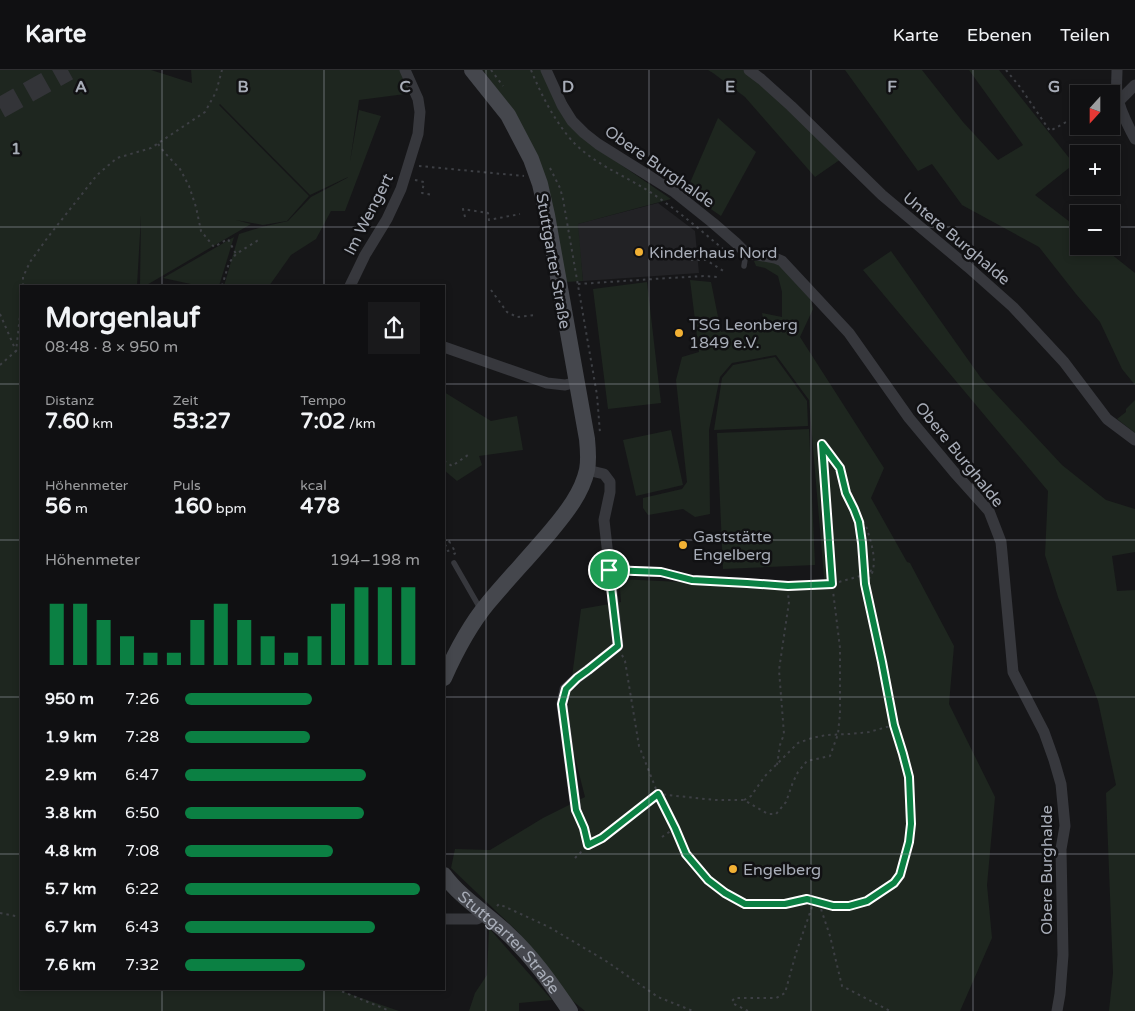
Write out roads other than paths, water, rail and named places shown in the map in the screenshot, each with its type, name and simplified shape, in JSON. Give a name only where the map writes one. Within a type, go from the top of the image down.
[{"type":"main road","name":"Stuttgarter Straße","points":[[445,676],[469,630],[482,612],[573,503],[582,486],[589,454],[540,184],[531,159],[508,115],[472,70]]},
{"type":"main road","name":"Stuttgarter Straße","points":[[445,876],[465,897],[506,931],[529,955],[570,1011]]},
{"type":"street","name":"Im Wengert","points":[[351,285],[401,190],[418,134],[420,112],[418,99],[405,70]]},
{"type":"street","name":"Obere Burghalde","points":[[546,70],[562,105],[572,121],[584,133],[610,153],[673,191],[713,223],[746,253],[775,258],[782,262],[849,334],[909,418],[989,511],[1001,542],[1012,672],[1044,732],[1060,784],[1065,826],[1061,849],[1063,955],[1057,1011]]},
{"type":"street","name":"Untere Burghalde","points":[[749,70],[761,78],[791,106],[882,196],[1013,307],[1064,362],[1107,419],[1135,440]]},
{"type":"street","points":[[1117,70],[1117,85]]},
{"type":"street","points":[[1120,100],[1135,85]]},
{"type":"street","points":[[1120,104],[1135,139]]},
{"type":"street","points":[[445,347],[547,383],[565,385],[577,382]]},
{"type":"street","points":[[576,810],[562,704],[566,689],[618,646],[604,520],[610,492],[610,482],[604,474],[587,470]]},
{"type":"street","points":[[445,919],[477,919],[486,914]]},
{"type":"lane","points":[[744,266],[746,253]]},
{"type":"lane","points":[[822,444],[840,468],[846,493],[854,509]]},
{"type":"lane","points":[[454,563],[482,612]]},
{"type":"lane","points":[[609,570],[661,572],[692,580],[788,586],[832,584]]},
{"type":"tunnel","points":[[0,108],[68,70]]},
{"type":"place","name":"Kinderhaus Nord","points":[[639,252]]},
{"type":"place","name":"TSG Leonberg 1849 e.V.","points":[[679,333]]},
{"type":"place","name":"Gaststätte Engelberg","points":[[683,545]]},
{"type":"place","name":"Engelberg","points":[[733,869]]}]
